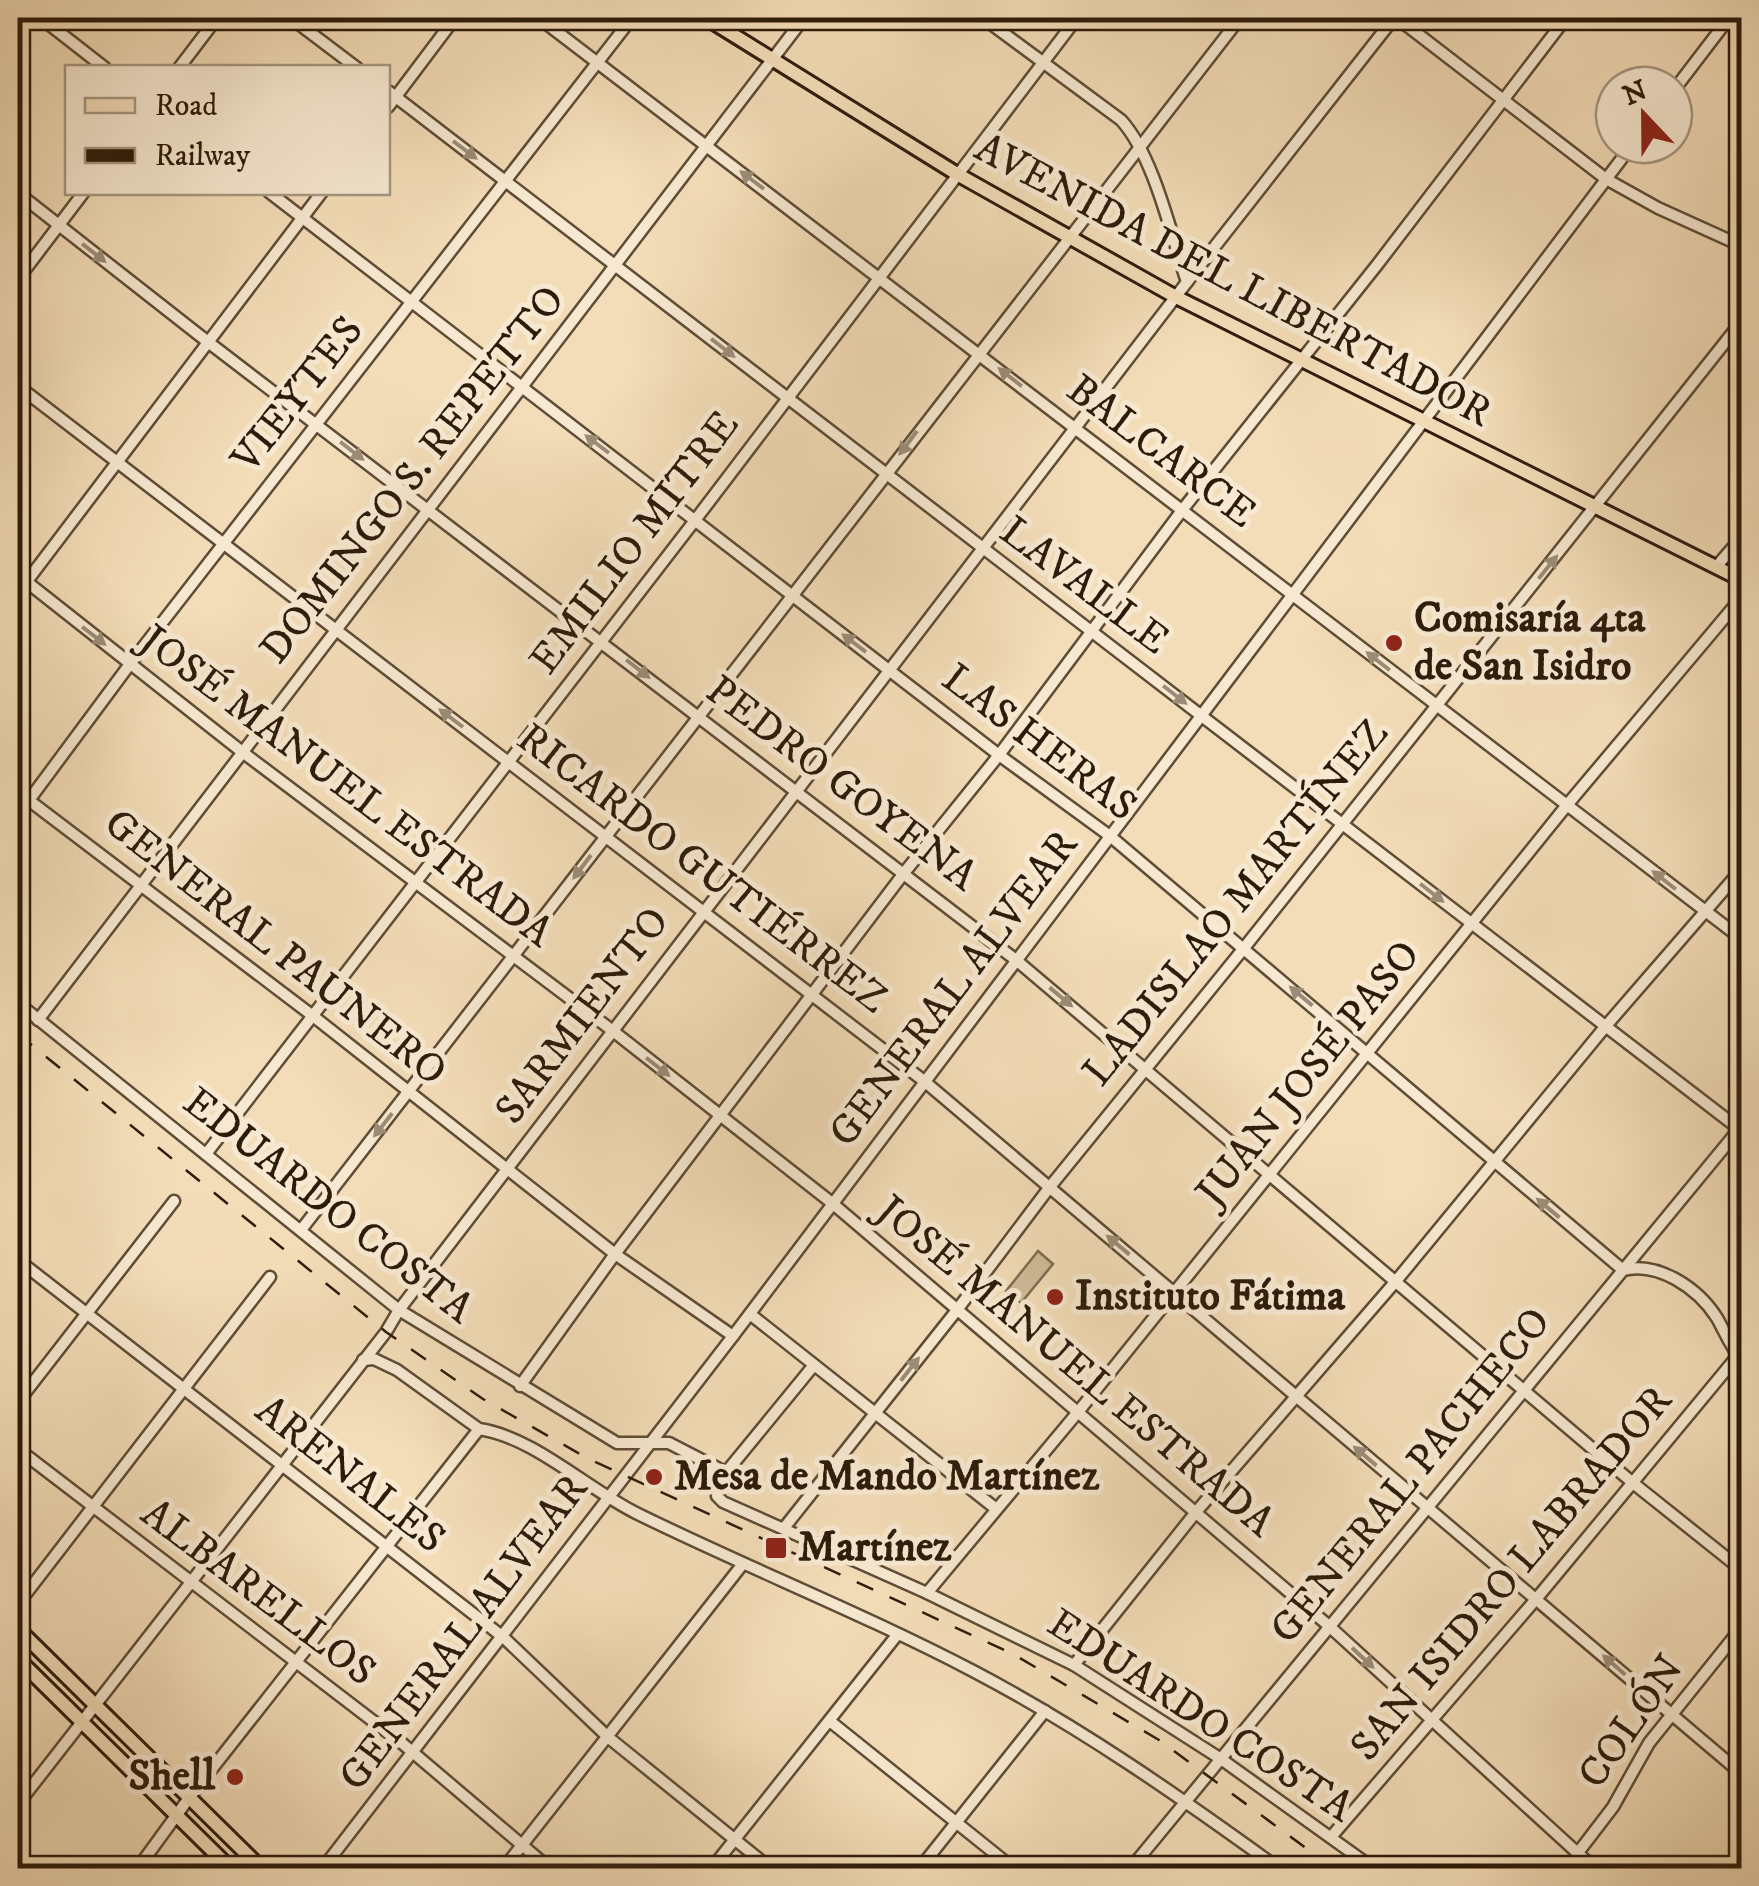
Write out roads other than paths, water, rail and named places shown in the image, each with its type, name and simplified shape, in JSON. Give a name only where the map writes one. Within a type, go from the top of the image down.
[{"type":"main road","name":"AVENIDA DEL LIBERTADOR","points":[[706,18],[957,174],[1176,297],[1742,580]]},
{"type":"main road","points":[[18,1629],[260,1868]]},
{"type":"main road","points":[[18,1659],[230,1868]]},
{"type":"street","points":[[41,18],[101,65]]},
{"type":"street","points":[[181,65],[218,18]]},
{"type":"street","points":[[291,18],[353,65]]},
{"type":"street","points":[[390,98],[456,18]]},
{"type":"street","name":"BALCARCE","points":[[539,18],[1742,939]]},
{"type":"street","name":"VIEYTES","points":[[18,815],[130,664],[632,18]]},
{"type":"street","name":"DOMINGO S. REPETTO","points":[[38,1020],[804,18]]},
{"type":"street","points":[[983,18],[1121,120],[1140,146],[1187,282]]},
{"type":"street","name":"EMILIO MITRE","points":[[206,1154],[696,520],[1077,18]]},
{"type":"street","points":[[301,1230],[977,352],[1240,18]]},
{"type":"street","points":[[1396,18],[1606,179],[1658,208],[1742,246]]},
{"type":"street","name":"SARMIENTO","points":[[18,1804],[363,1360],[1187,282],[1396,18]]},
{"type":"street","points":[[520,1386],[904,872],[999,755],[1183,509],[1566,18]]},
{"type":"street","points":[[1693,65],[1729,18]]},
{"type":"street","name":"LAVALLE","points":[[390,98],[506,180],[1741,1129]]},
{"type":"street","name":"GENERAL ALVEAR","points":[[323,1868],[750,1314],[1617,165]]},
{"type":"street","name":"PEDRO GOYENA","points":[[18,193],[1016,960],[1632,1483],[1742,1570]]},
{"type":"street","points":[[18,279],[82,195]]},
{"type":"street","name":"LAS HERAS","points":[[273,195],[999,755],[1110,836],[1622,1270]]},
{"type":"street","points":[[18,593],[22,579],[117,462],[320,195]]},
{"type":"street","name":"LADISLAO MARTÍNEZ","points":[[784,1528],[1049,1188],[1742,320]]},
{"type":"street","name":"RICARDO GUTIÉRREZ","points":[[18,386],[924,1081],[1742,1774]]},
{"type":"street","points":[[1716,567],[1742,537]]},
{"type":"street","name":"JOSÉ MANUEL ESTRADA","points":[[22,579],[832,1203],[1329,1626],[1594,1868]]},
{"type":"street","name":"JUAN JOSÉ PASO","points":[[927,1592],[1742,597]]},
{"type":"street","name":"GENERAL PAUNERO","points":[[18,792],[313,1016],[615,1254],[733,1336]]},
{"type":"street","points":[[1074,1665],[1196,1512],[1396,1282],[1742,868]]},
{"type":"street","name":"EDUARDO COSTA","points":[[18,1003],[399,1310],[617,1443],[669,1443],[725,1472],[719,1480],[717,1496],[731,1506],[927,1592],[1074,1665],[1222,1759],[1373,1868]]},
{"type":"street","name":"GENERAL PACHECO","points":[[1131,1868],[1741,1129]]},
{"type":"street","points":[[18,1402],[174,1202]]},
{"type":"street","name":"ARENALES","points":[[18,1260],[503,1636],[609,1738],[770,1868]]},
{"type":"street","points":[[1622,1270],[1653,1268],[1674,1279],[1715,1316],[1740,1356]]},
{"type":"street","points":[[18,1604],[270,1277]]},
{"type":"street","points":[[750,1314],[995,1508]]},
{"type":"street","name":"SAN ISIDRO LABRADOR","points":[[1331,1838],[1740,1356]]},
{"type":"street","points":[[363,1360],[374,1359],[397,1370],[479,1429],[497,1432],[526,1446],[607,1498],[742,1565],[972,1670],[1045,1711],[1187,1802],[1278,1868]]},
{"type":"street","points":[[725,1472],[814,1364]]},
{"type":"street","points":[[138,1868],[188,1798],[479,1429]]},
{"type":"street","name":"ALBARELLOS","points":[[18,1449],[298,1661],[549,1868]]},
{"type":"street","points":[[504,1868],[742,1565]]},
{"type":"street","name":"COLÓN","points":[[1576,1854],[1613,1808],[1649,1743],[1742,1627]]},
{"type":"street","points":[[712,1868],[897,1634]]},
{"type":"street","points":[[920,1868],[1045,1711]]},
{"type":"street","points":[[831,1722],[1013,1868]]},
{"type":"railway","points":[[18,1034],[386,1332],[483,1399],[587,1458],[1013,1654],[1159,1740],[1333,1868]]},
{"type":"place","name":"Comisaría 4ta de San Isidro","points":[[1394,643]]},
{"type":"place","name":"Instituto Fátima","points":[[1055,1297]]},
{"type":"place","name":"Mesa de Mando Martínez","points":[[654,1477]]},
{"type":"place","name":"Martínez","points":[[776,1548]]},
{"type":"place","name":"Shell","points":[[235,1777]]}]
